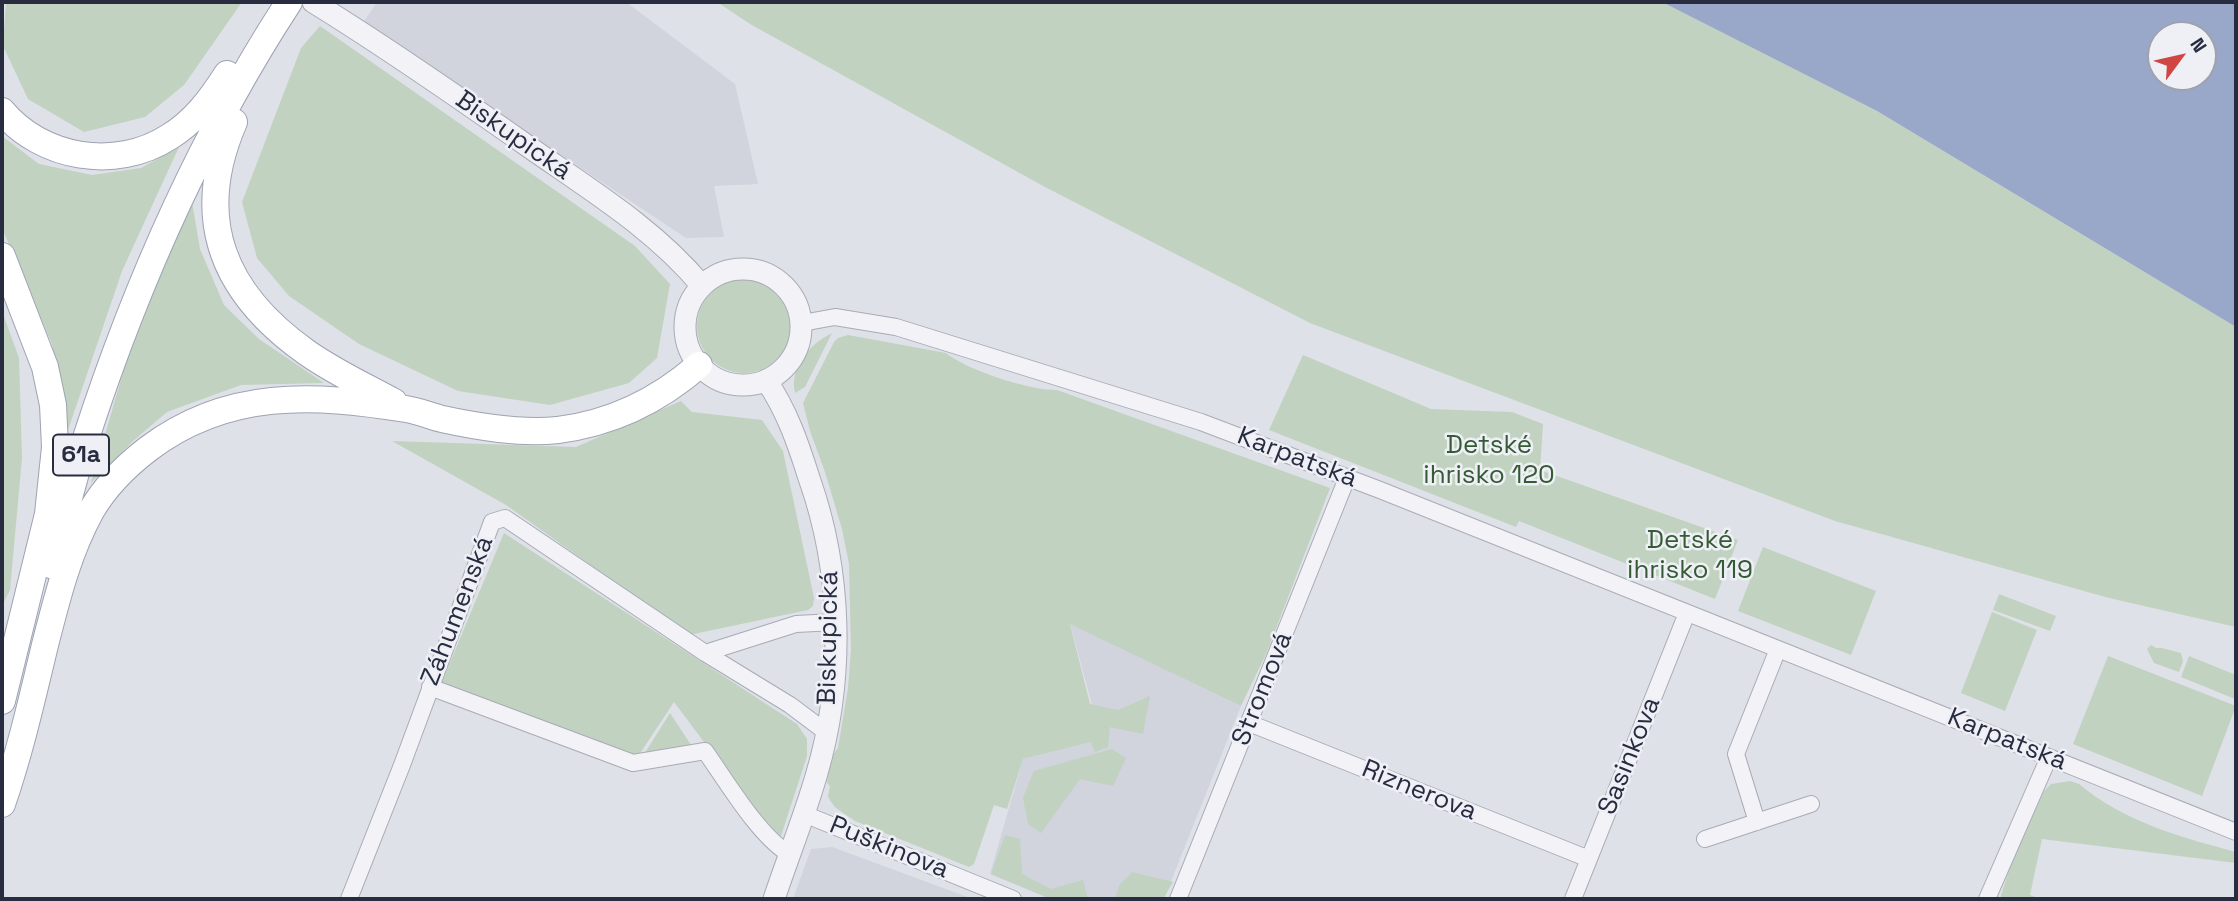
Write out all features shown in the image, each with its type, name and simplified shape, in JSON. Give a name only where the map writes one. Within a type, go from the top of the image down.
[{"type":"main road","points":[[268,34],[272,2]]},
{"type":"main road","name":"61a","points":[[2,761],[85,440],[116,351],[164,229],[208,141],[289,2]]},
{"type":"main road","name":"61a","points":[[2,111],[26,134],[80,156],[108,157],[138,151],[167,139],[203,109],[268,34],[306,2]]},
{"type":"main road","name":"61a","points":[[268,34],[219,164],[214,210],[218,237],[227,264],[241,290],[261,315],[283,334],[334,370],[408,409]]},
{"type":"main road","name":"61a","points":[[2,256],[41,356],[53,405],[55,447],[54,478],[48,514],[2,701]]},
{"type":"main road","name":"61a","points":[[2,804],[14,768],[64,573],[77,539],[93,508],[110,485],[137,458],[166,436],[201,417],[239,404],[280,398],[408,409],[442,419],[507,429],[567,428],[620,416],[658,397],[699,365]]},
{"type":"street","name":"Biskupická","points":[[313,2],[593,191],[680,259],[702,286]]},
{"type":"street","points":[[743,268],[765,273],[789,290],[799,309],[802,323],[800,343],[790,362],[756,384],[734,384],[714,377],[699,365],[688,344],[685,324],[690,303],[702,286],[721,273],[743,268]]},
{"type":"street","name":"Karpatská","points":[[802,323],[835,317],[896,327],[1201,422],[2236,832]]},
{"type":"street","name":"Biskupická","points":[[766,380],[783,404],[816,497],[827,536],[833,573],[835,622],[834,673],[818,771],[774,899]]},
{"type":"street","name":"Stromová","points":[[1178,899],[1347,478]]},
{"type":"street","name":"Záhumenská","points":[[349,899],[492,522],[505,518],[705,653],[790,705],[826,732]]},
{"type":"street","name":"Sasinkova","points":[[1573,899],[1687,613]]},
{"type":"street","points":[[705,653],[796,624],[835,622]]},
{"type":"street","points":[[1757,822],[1736,754],[1778,649]]},
{"type":"street","points":[[430,687],[633,763],[705,751],[760,827],[779,848],[789,854]]},
{"type":"street","name":"Riznerova","points":[[1248,723],[1589,859]]},
{"type":"street","points":[[1987,899],[2049,757]]},
{"type":"street","points":[[1705,839],[1811,804]]},
{"type":"street","name":"Puškinova","points":[[804,814],[1013,899]]},
{"type":"shaded area","points":[[377,2],[626,2],[735,84],[758,184],[714,186],[724,237],[686,238],[363,23]]},
{"type":"shaded area","points":[[1070,623],[1241,706],[1164,899],[1050,899],[990,874],[1023,759],[1098,740],[1091,701]]},
{"type":"shaded area","points":[[832,847],[973,899],[793,899],[811,849]]},
{"type":"green space","points":[[6,2],[242,2],[184,85],[145,117],[84,132],[28,99],[3,46]]},
{"type":"green space","points":[[717,2],[1662,2],[1877,111],[2236,327],[2236,627],[2109,598],[1835,521],[1310,323],[1045,187],[750,24]]},
{"type":"green space","points":[[320,26],[635,246],[670,284],[657,358],[629,383],[550,405],[458,391],[359,344],[289,296],[257,258],[242,202],[301,48]]},
{"type":"green space","points":[[2,136],[39,164],[92,175],[141,168],[179,147],[122,271],[67,433],[52,344],[2,228]]},
{"type":"green space","points":[[191,196],[200,249],[224,305],[259,339],[324,383],[241,385],[167,412],[91,483],[124,369]]},
{"type":"green space","points":[[744,279],[762,283],[777,293],[787,308],[791,326],[787,344],[777,359],[762,369],[744,373],[726,369],[711,359],[701,344],[697,326],[701,308],[711,293],[726,283]]},
{"type":"green space","points":[[2,311],[19,358],[22,458],[10,590],[2,606]]},
{"type":"green space","points":[[832,333],[805,387],[795,393],[798,365],[816,343]]},
{"type":"green space","points":[[848,335],[946,353],[999,378],[1031,387],[1057,390],[1330,488],[1267,652],[1241,706],[1070,624],[1090,704],[1118,710],[1150,696],[1143,734],[1110,727],[1108,747],[1095,752],[1091,742],[1023,759],[1007,809],[994,805],[974,864],[969,867],[855,821],[836,808],[828,796],[829,760],[838,748],[848,688],[851,650],[849,564],[842,529],[803,403],[834,342]]},
{"type":"green space","name":"Detské ihrisko 120","points":[[1303,355],[1431,409],[1512,412],[1543,424],[1540,470],[1738,540],[1715,599],[1519,521],[1516,527],[1269,430]]},
{"type":"green space","points":[[681,401],[692,412],[762,420],[783,451],[814,598],[813,606],[808,610],[689,635],[506,505],[392,441],[576,447]]},
{"type":"green space","points":[[504,533],[797,724],[807,739],[807,756],[779,842],[674,702],[637,758],[441,684]]},
{"type":"green space","points":[[1763,547],[1876,591],[1851,655],[1738,611]]},
{"type":"green space","points":[[1999,594],[2056,616],[2050,631],[1993,610]]},
{"type":"green space","points":[[1992,612],[2037,630],[2005,711],[1961,693]]},
{"type":"green space","points":[[2151,645],[2181,653],[2183,661],[2179,672],[2154,663],[2147,649]]},
{"type":"green space","points":[[2108,656],[2236,706],[2202,796],[2073,744]]},
{"type":"green space","points":[[2189,656],[2236,675],[2235,699],[2181,677]]},
{"type":"green space","points":[[670,713],[693,748],[641,759]]},
{"type":"green space","points":[[1112,749],[1126,758],[1113,786],[1080,779],[1041,833],[1028,824],[1023,798],[1034,771]]},
{"type":"green space","points":[[2070,781],[2079,784],[2115,809],[2154,827],[2236,852],[2236,863],[2042,839],[2030,895],[2040,899],[2000,899],[2011,863],[2044,791],[2051,784]]},
{"type":"green space","points":[[1005,835],[1020,839],[1022,874],[1051,889],[1083,880],[1088,899],[1051,899],[991,874]]},
{"type":"green space","points":[[1132,872],[1173,882],[1163,899],[1115,899],[1119,886]]},
{"type":"water","points":[[1662,2],[2236,2],[2236,327],[1877,111]]},
{"type":"park label","name":"Detské ihrisko 119","points":[[1690,556]]}]
